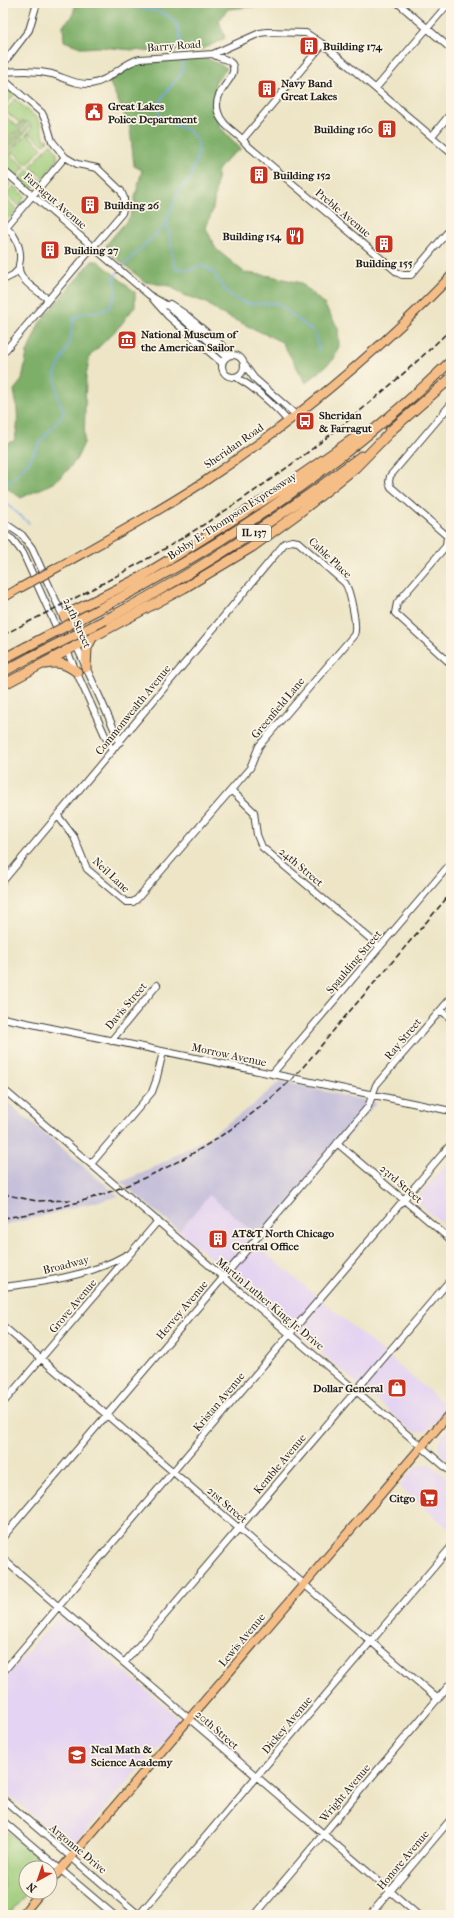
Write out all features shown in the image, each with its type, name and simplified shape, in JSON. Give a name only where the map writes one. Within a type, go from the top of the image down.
[{"type":"highway","name":"Bobby E. Thompson Expressway","points":[[3,659],[99,609],[204,551],[250,521],[318,473],[379,425],[451,361]]},
{"type":"highway","name":"IL 137","points":[[3,672],[105,620],[171,584],[234,546],[308,496],[393,430],[451,378]]},
{"type":"highway","points":[[64,616],[139,578],[177,555],[277,492],[358,435],[379,425]]},
{"type":"highway","points":[[3,685],[212,572],[274,531],[355,468],[393,430]]},
{"type":"highway","points":[[86,668],[87,648],[92,638]]},
{"type":"highway","points":[[44,664],[55,662],[62,663],[77,672]]},
{"type":"main road","name":"Sheridan Road","points":[[3,598],[201,483],[249,451],[296,415],[380,345],[451,276]]},
{"type":"main road","name":"Lewis Avenue","points":[[58,1872],[451,1412]]},
{"type":"main road","points":[[22,1915],[35,1900]]},
{"type":"street","points":[[31,3],[35,10]]},
{"type":"street","points":[[3,64],[26,36],[33,22],[37,3]]},
{"type":"street","points":[[398,3],[451,49]]},
{"type":"street","points":[[376,88],[449,3]]},
{"type":"street","name":"Barry Road","points":[[3,72],[34,71],[53,75],[71,82],[91,84],[103,80],[133,60],[154,57],[213,54],[260,33],[306,33],[323,44],[451,153]]},
{"type":"street","points":[[243,139],[323,44]]},
{"type":"street","name":"Preble Avenue","points":[[213,54],[218,58],[227,60],[232,64],[233,68],[230,78],[218,95],[218,111],[226,124],[243,139],[246,145],[402,275],[411,275],[451,228]]},
{"type":"street","points":[[3,79],[42,113],[52,141],[65,158],[77,164],[97,168],[114,184],[123,194],[124,209],[3,353]]},
{"type":"street","points":[[432,136],[451,113]]},
{"type":"street","points":[[48,299],[27,282],[19,269],[19,248],[16,239],[5,226],[65,158]]},
{"type":"street","name":"Farragut Avenue","points":[[3,170],[139,286],[168,306],[230,356]]},
{"type":"street","points":[[3,280],[13,275],[19,269]]},
{"type":"street","name":"Farragut Avenue","points":[[149,294],[168,316],[222,363]]},
{"type":"street","points":[[288,421],[276,408],[250,386],[236,377],[231,377],[224,373],[222,363],[230,356],[240,357],[254,378],[296,415]]},
{"type":"street","points":[[236,377],[244,370],[244,364]]},
{"type":"street","points":[[451,404],[390,476],[388,482],[391,487],[447,536],[448,542],[446,546],[397,603],[395,613],[397,617],[451,664]]},
{"type":"street","name":"24th Street","points":[[3,522],[22,535],[32,548],[120,742]]},
{"type":"street","name":"24th Street","points":[[3,533],[13,540],[23,553],[112,751]]},
{"type":"street","name":"Cable Place","points":[[277,552],[289,541],[298,542],[345,583],[348,589],[353,614]]},
{"type":"street","name":"Commonwealth Avenue","points":[[3,881],[277,552]]},
{"type":"street","name":"Greenfield Lane","points":[[148,887],[250,768],[259,746],[354,635],[356,630],[353,614]]},
{"type":"street","name":"24th Street","points":[[231,790],[254,812],[257,835],[262,847],[380,947]]},
{"type":"street","name":"Neil Lane","points":[[58,816],[74,837],[87,869],[122,900],[129,902],[136,901],[148,887]]},
{"type":"street","name":"Spaulding Street","points":[[272,1074],[451,863]]},
{"type":"street","name":"Davis Street","points":[[111,1041],[157,985]]},
{"type":"street","name":"Ray Street","points":[[373,1095],[376,1085],[451,998]]},
{"type":"street","points":[[441,1010],[451,1019]]},
{"type":"street","name":"Morrow Avenue","points":[[3,1018],[451,1111]]},
{"type":"street","points":[[91,1164],[150,1095],[156,1081],[163,1052]]},
{"type":"street","name":"Martin Luther King Jr. Drive","points":[[3,1089],[451,1472]]},
{"type":"street","name":"Hervey Avenue","points":[[3,1537],[338,1143],[368,1107],[373,1095]]},
{"type":"street","name":"23rd Street","points":[[338,1143],[451,1240]]},
{"type":"street","name":"Kristan Avenue","points":[[3,1672],[451,1144]]},
{"type":"street","name":"Grove Avenue","points":[[3,1403],[158,1221]]},
{"type":"street","name":"Broadway","points":[[3,1287],[37,1283],[86,1272],[110,1265],[131,1253]]},
{"type":"street","name":"Kemble Avenue","points":[[124,1663],[451,1279]]},
{"type":"street","name":"21st Street","points":[[3,1326],[438,1699]]},
{"type":"street","name":"Dickey Avenue","points":[[139,1915],[451,1547]]},
{"type":"street","name":"20th Street","points":[[3,1559],[418,1915]]},
{"type":"street","name":"Wright Avenue","points":[[255,1915],[451,1683]]},
{"type":"street","name":"Argonne Drive","points":[[4,1802],[139,1915]]},
{"type":"street","name":"Honore Avenue","points":[[370,1915],[451,1819]]},
{"type":"street","points":[[3,1821],[114,1915]]},
{"type":"shaded area","points":[[280,1081],[376,1103],[261,1238],[209,1195],[179,1231],[121,1182],[147,1171],[206,1138],[252,1106]]},
{"type":"shaded area","points":[[3,1098],[102,1182],[119,1196],[3,1226]]},
{"type":"shaded area","points":[[449,1161],[451,1161],[451,1231],[415,1200]]},
{"type":"shaded area","points":[[209,1195],[261,1238],[256,1245],[448,1407],[429,1429],[419,1432],[410,1429],[179,1231]]},
{"type":"shaded area","points":[[451,1424],[451,1464],[440,1453],[438,1448],[439,1440]]},
{"type":"shaded area","points":[[428,1464],[433,1466],[451,1481],[451,1531],[399,1486],[416,1466]]},
{"type":"shaded area","name":"Neal Math & Science Academy","points":[[59,1615],[181,1720],[71,1848],[3,1790],[3,1681]]},
{"type":"green space","points":[[76,3],[292,3],[228,9],[219,21],[225,38],[203,49],[154,52],[100,47],[83,48],[64,41],[63,25],[72,17]]},
{"type":"green space","points":[[204,57],[227,68],[215,82],[219,126],[241,149],[229,157],[218,170],[213,209],[206,228],[216,249],[245,273],[271,276],[301,283],[324,304],[338,328],[339,346],[334,359],[306,383],[282,342],[220,313],[205,302],[183,295],[170,286],[145,282],[107,250],[106,245],[130,217],[142,170],[134,166],[130,127],[109,81],[129,67],[154,61]]},
{"type":"green space","points":[[3,83],[16,93],[3,108]]},
{"type":"green space","points":[[15,99],[39,120],[45,140],[49,139],[44,145],[29,133],[28,135],[42,148],[27,165],[13,152],[11,155],[25,167],[17,177],[3,164],[3,154],[30,123],[28,122],[3,152],[3,148],[25,122],[23,122],[3,145],[3,114],[17,126],[20,123],[5,111]],"holes":[[[31,125],[32,128],[7,157],[5,157]]]},
{"type":"green space","points":[[51,143],[57,153],[57,160],[43,178],[30,167]]},
{"type":"green space","points":[[28,169],[41,181],[34,187],[29,187],[20,179]]},
{"type":"green space","points":[[3,176],[11,183],[4,193],[3,193]]},
{"type":"green space","points":[[14,186],[25,196],[19,206],[6,195]]},
{"type":"green space","points":[[4,197],[17,209],[8,219],[4,221]]},
{"type":"green space","points":[[92,261],[98,261],[135,292],[135,306],[120,326],[90,356],[86,376],[84,443],[76,460],[65,473],[53,483],[21,498],[3,485],[3,445],[14,441],[17,428],[17,409],[14,390],[22,380],[27,353],[39,324]]},
{"type":"green space","points":[[3,1828],[42,1860],[18,1860],[18,1900],[21,1900],[8,1915],[3,1915]]},
{"type":"waterway","points":[[122,3],[130,7],[160,12],[173,19],[179,32],[181,54]]},
{"type":"waterway","points":[[121,268],[164,226],[180,188],[190,180],[199,151],[197,140],[189,131],[160,118],[159,111],[162,98],[183,70],[181,58]]},
{"type":"waterway","points":[[167,222],[175,268],[186,270],[203,266],[211,270],[226,291],[239,301],[251,304],[277,303],[314,332],[319,350]]},
{"type":"waterway","points":[[3,485],[16,476],[28,463],[41,441],[64,413],[58,398],[55,375],[69,343],[74,318],[81,314],[108,309],[116,294],[114,277],[119,271]]},
{"type":"waterway","points":[[3,501],[29,523]]},
{"type":"railway","points":[[3,635],[85,593],[166,548],[279,474],[385,390],[451,329]]},
{"type":"railway","points":[[3,1218],[43,1211],[82,1201],[121,1188],[194,1152],[229,1130],[262,1106],[292,1079],[307,1063],[451,893]]},
{"type":"railway","points":[[3,1194],[36,1201],[71,1200]]},
{"type":"place","name":"Building 174","points":[[309,46]]},
{"type":"place","name":"Navy Band Great Lakes","points":[[267,89]]},
{"type":"place","name":"Great Lakes Police Department","points":[[94,112]]},
{"type":"place","name":"Building 160","points":[[387,129]]},
{"type":"place","name":"Building 152","points":[[259,175]]},
{"type":"place","name":"Building 26","points":[[90,205]]},
{"type":"place","name":"Building 154","points":[[295,236]]},
{"type":"place","name":"Building 155","points":[[384,244]]},
{"type":"place","name":"Building 27","points":[[50,250]]},
{"type":"place","name":"National Museum of the American Sailor","points":[[127,340]]},
{"type":"place","name":"Sheridan & Farragut","points":[[305,421]]},
{"type":"place","name":"AT&T North Chicago Central Office","points":[[218,1239]]},
{"type":"place","name":"Dollar General","points":[[397,1388]]},
{"type":"place","name":"Citgo","points":[[429,1498]]},
{"type":"place","name":"Neal Math & Science Academy","points":[[77,1755]]}]
